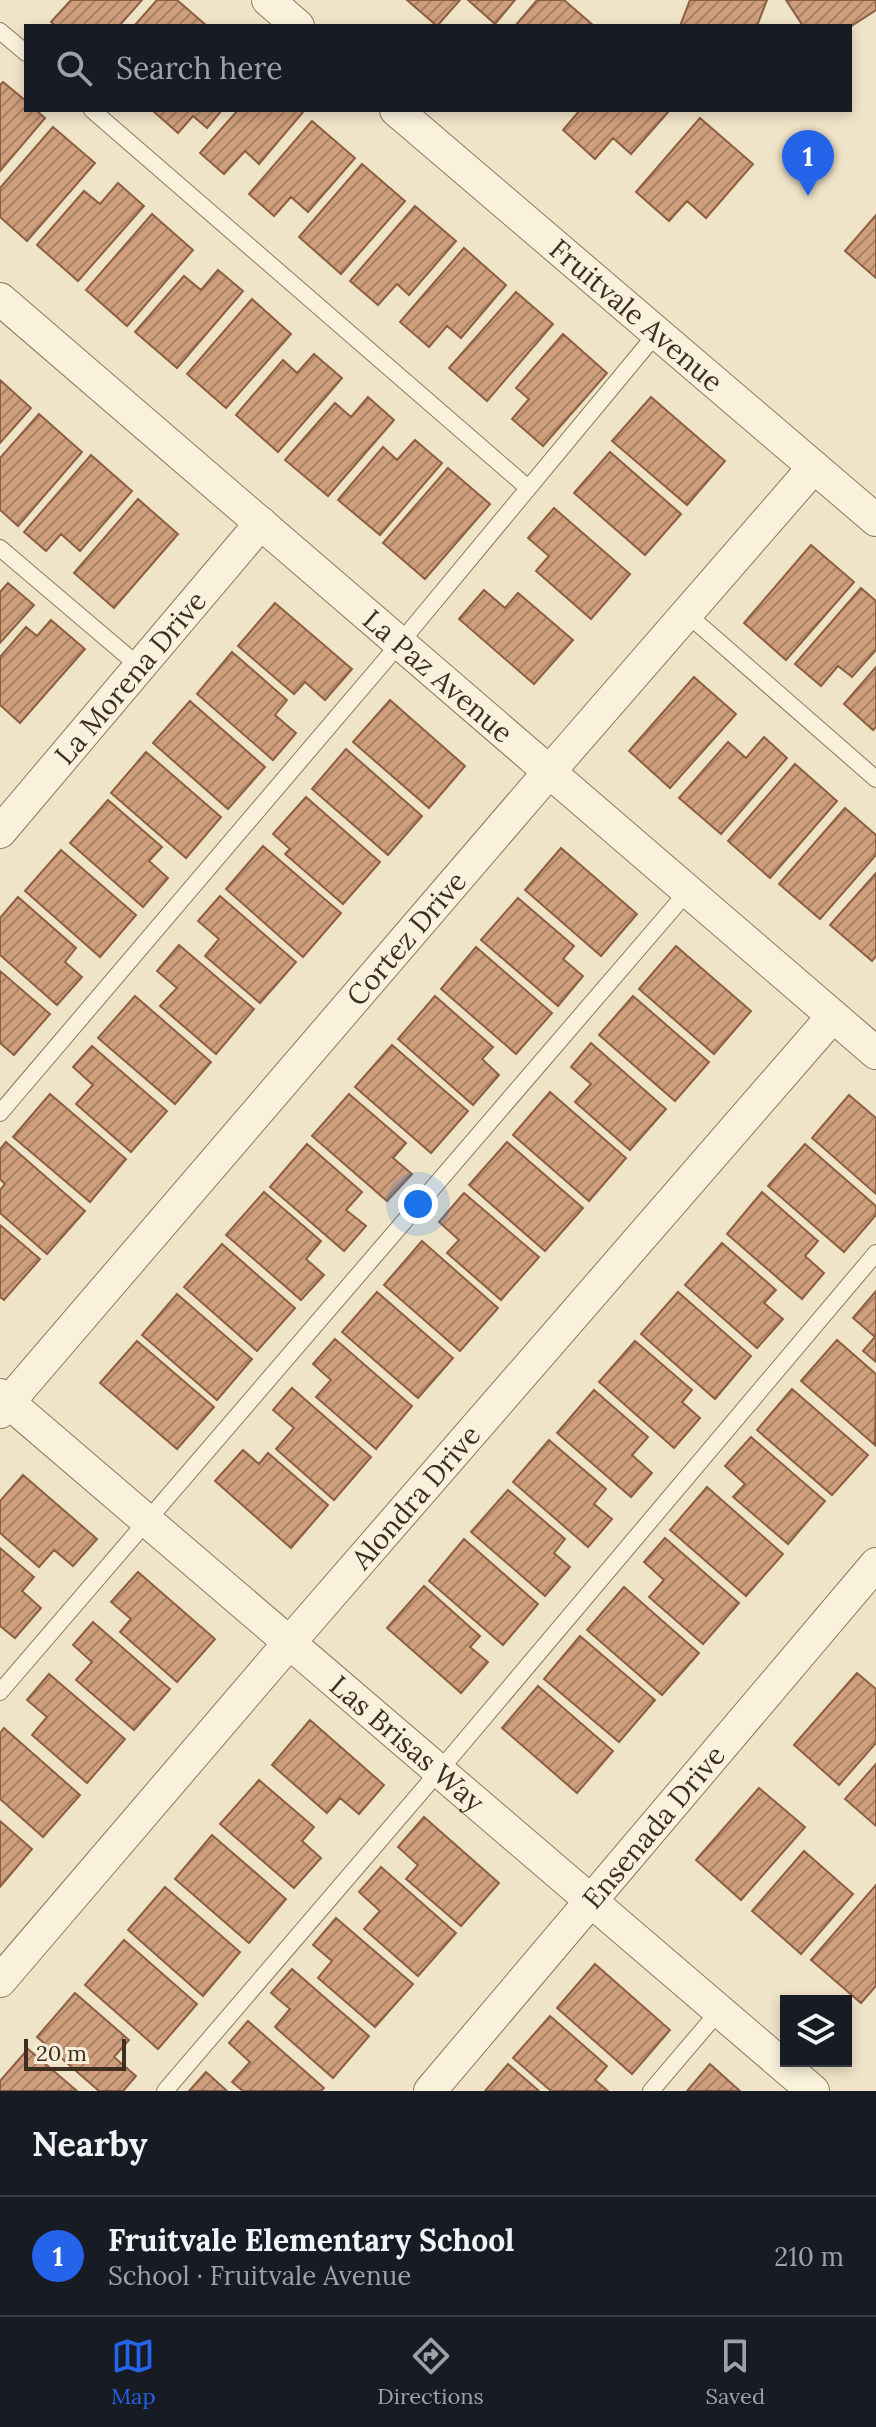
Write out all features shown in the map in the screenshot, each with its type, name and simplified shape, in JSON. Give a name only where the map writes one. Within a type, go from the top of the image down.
[{"type":"street","points":[[268,0],[296,24]]},
{"type":"street","name":"Fruitvale Avenue","points":[[398,112],[876,520]]},
{"type":"street","name":"La Paz Avenue","points":[[0,299],[876,1053]]},
{"type":"street","name":"Cortez Drive","points":[[3,1403],[814,467]]},
{"type":"street","name":"La Morena Drive","points":[[4,819],[140,667],[261,523]]},
{"type":"street","name":"Alondra Drive","points":[[0,1981],[833,1016]]},
{"type":"street","name":"Las Brisas Way","points":[[3,1403],[146,1520],[813,2091]]},
{"type":"street","name":"Ensenada Drive","points":[[430,2091],[871,1580]]},
{"type":"lane","points":[[0,31],[24,51]]},
{"type":"lane","points":[[94,112],[528,488]]},
{"type":"lane","points":[[0,1113],[400,643],[657,333]]},
{"type":"lane","points":[[0,548],[140,667]]},
{"type":"lane","points":[[687,614],[876,779]]},
{"type":"lane","points":[[0,1692],[688,891]]},
{"type":"lane","points":[[165,2091],[876,1253]]},
{"type":"lane","points":[[651,2091],[719,2011]]},
{"type":"building","points":[[71,0],[142,0],[121,24],[51,22]]},
{"type":"building","points":[[157,0],[177,0],[205,24],[136,24]]},
{"type":"building","points":[[407,0],[460,0],[439,24],[435,24]]},
{"type":"building","points":[[468,0],[515,0],[495,24]]},
{"type":"building","points":[[537,0],[564,0],[592,24],[517,24]]},
{"type":"building","points":[[690,0],[767,0],[758,24],[681,24]]},
{"type":"building","points":[[786,0],[876,0],[876,10],[852,26],[802,24]]},
{"type":"building","points":[[3,82],[24,99],[24,112],[38,112],[45,118],[0,171],[0,85]]},
{"type":"building","points":[[154,112],[220,112],[207,128],[193,116],[178,133]]},
{"type":"building","points":[[236,112],[303,112],[259,164],[245,151],[224,174],[200,153]]},
{"type":"building","points":[[578,112],[668,112],[631,154],[613,138],[595,159],[563,130]]},
{"type":"building","points":[[700,118],[753,164],[706,218],[687,201],[669,221],[636,192]]},
{"type":"building","points":[[312,121],[355,158],[308,212],[291,197],[274,216],[249,194]]},
{"type":"building","points":[[53,127],[95,163],[27,241],[0,217],[0,188]]},
{"type":"building","points":[[362,164],[405,201],[341,274],[299,237]]},
{"type":"building","points":[[118,183],[144,206],[78,281],[37,245],[84,191],[100,204]]},
{"type":"building","points":[[415,206],[456,241],[409,295],[397,284],[378,305],[350,281]]},
{"type":"building","points":[[152,214],[193,250],[127,326],[86,290]]},
{"type":"building","points":[[876,215],[876,278],[845,251]]},
{"type":"building","points":[[464,248],[506,285],[461,338],[447,326],[429,347],[400,322]]},
{"type":"building","points":[[218,270],[243,291],[177,368],[135,332],[184,276],[201,290]]},
{"type":"building","points":[[516,292],[553,324],[487,401],[449,368]]},
{"type":"building","points":[[252,299],[291,334],[226,408],[187,374]]},
{"type":"building","points":[[563,334],[607,373],[543,446],[512,419],[529,399],[516,388]]},
{"type":"building","points":[[314,354],[342,378],[278,452],[236,415],[283,360],[297,373]]},
{"type":"building","points":[[0,380],[31,408],[0,443]]},
{"type":"building","points":[[368,397],[394,420],[328,496],[285,460],[335,403],[351,417]]},
{"type":"building","points":[[651,397],[725,461],[687,505],[612,441]]},
{"type":"building","points":[[39,414],[82,452],[18,526],[0,510],[0,458]]},
{"type":"building","points":[[415,440],[442,463],[380,535],[338,500],[383,447],[397,460]]},
{"type":"building","points":[[610,452],[681,514],[645,555],[574,493]]},
{"type":"building","points":[[91,455],[132,491],[80,551],[61,534],[46,551],[24,532]]},
{"type":"building","points":[[448,468],[490,504],[425,579],[383,543]]},
{"type":"building","points":[[138,499],[178,534],[114,608],[74,573]]},
{"type":"building","points":[[554,508],[630,574],[591,619],[536,571],[549,556],[528,538]]},
{"type":"building","points":[[811,545],[854,582],[786,660],[744,623]]},
{"type":"building","points":[[8,583],[34,605],[0,643],[0,592]]},
{"type":"building","points":[[861,588],[876,601],[876,650],[852,677],[838,666],[821,686],[795,664]]},
{"type":"building","points":[[484,590],[505,608],[518,593],[573,640],[534,684],[459,619]]},
{"type":"building","points":[[275,603],[352,669],[325,700],[305,682],[294,694],[238,646]]},
{"type":"building","points":[[51,620],[85,649],[20,723],[0,705],[0,657],[26,627],[37,636]]},
{"type":"building","points":[[232,652],[287,700],[275,715],[296,733],[273,760],[197,694]]},
{"type":"building","points":[[876,667],[876,727],[873,730],[844,704]]},
{"type":"building","points":[[694,677],[736,714],[670,788],[629,751]]},
{"type":"building","points":[[390,700],[465,766],[429,808],[353,742]]},
{"type":"building","points":[[190,701],[265,767],[228,809],[153,743]]},
{"type":"building","points":[[764,737],[787,758],[721,834],[679,798],[728,742],[746,758]]},
{"type":"building","points":[[346,749],[422,816],[388,855],[312,789]]},
{"type":"building","points":[[146,752],[221,817],[186,858],[111,793]]},
{"type":"building","points":[[795,764],[837,801],[770,878],[728,841]]},
{"type":"building","points":[[306,797],[380,862],[343,904],[285,854],[290,849],[273,834]]},
{"type":"building","points":[[108,800],[162,847],[149,861],[168,878],[143,907],[70,843]]},
{"type":"building","points":[[845,808],[876,835],[876,855],[820,919],[779,884]]},
{"type":"building","points":[[263,846],[341,913],[303,957],[226,889]]},
{"type":"building","points":[[561,848],[637,914],[601,956],[525,890]]},
{"type":"building","points":[[61,850],[136,915],[100,957],[25,891]]},
{"type":"building","points":[[876,873],[876,956],[872,961],[830,925]]},
{"type":"building","points":[[220,896],[296,962],[260,1003],[205,956],[219,939],[198,921]]},
{"type":"building","points":[[18,897],[76,948],[65,962],[82,977],[57,1005],[0,955],[0,918]]},
{"type":"building","points":[[518,898],[574,946],[563,959],[583,976],[558,1006],[481,940]]},
{"type":"building","points":[[179,945],[254,1009],[216,1054],[160,1006],[177,988],[157,971]]},
{"type":"building","points":[[676,946],[751,1011],[714,1054],[639,989]]},
{"type":"building","points":[[476,947],[552,1013],[516,1054],[441,989]]},
{"type":"building","points":[[0,971],[50,1014],[14,1055],[0,1043]]},
{"type":"building","points":[[135,996],[211,1062],[175,1104],[98,1038]]},
{"type":"building","points":[[435,996],[493,1047],[482,1059],[499,1075],[473,1105],[398,1039]]},
{"type":"building","points":[[633,996],[709,1062],[675,1101],[599,1035]]},
{"type":"building","points":[[591,1043],[666,1109],[630,1150],[575,1102],[591,1084],[571,1067]]},
{"type":"building","points":[[392,1045],[468,1111],[431,1153],[355,1087]]},
{"type":"building","points":[[92,1046],[167,1111],[131,1152],[76,1104],[93,1085],[73,1067]]},
{"type":"building","points":[[550,1092],[626,1158],[589,1201],[513,1135]]},
{"type":"building","points":[[50,1094],[126,1159],[90,1202],[13,1137]]},
{"type":"building","points":[[349,1094],[406,1143],[393,1158],[412,1174],[387,1201],[312,1136]]},
{"type":"building","points":[[849,1095],[876,1118],[876,1194],[812,1138]]},
{"type":"building","points":[[6,1142],[85,1211],[47,1254],[0,1213],[0,1190],[5,1184],[0,1179],[0,1149]]},
{"type":"building","points":[[507,1142],[583,1208],[545,1251],[469,1185]]},
{"type":"building","points":[[307,1144],[362,1192],[346,1210],[366,1226],[344,1251],[270,1187]]},
{"type":"building","points":[[805,1144],[876,1206],[876,1215],[844,1252],[768,1186]]},
{"type":"building","points":[[264,1192],[321,1241],[306,1259],[324,1275],[301,1300],[226,1235]]},
{"type":"building","points":[[762,1192],[818,1241],[805,1256],[824,1273],[802,1299],[727,1234]]},
{"type":"building","points":[[464,1193],[539,1257],[501,1300],[447,1253],[459,1240],[439,1222]]},
{"type":"building","points":[[0,1225],[40,1259],[4,1300],[0,1297]]},
{"type":"building","points":[[422,1241],[498,1308],[460,1351],[384,1285]]},
{"type":"building","points":[[722,1243],[776,1290],[764,1303],[783,1319],[757,1348],[685,1285]]},
{"type":"building","points":[[222,1244],[295,1308],[257,1351],[184,1287]]},
{"type":"building","points":[[876,1291],[876,1362],[863,1351],[875,1337],[853,1318]]},
{"type":"building","points":[[377,1292],[453,1358],[418,1398],[342,1332]]},
{"type":"building","points":[[678,1292],[751,1356],[715,1399],[641,1334]]},
{"type":"building","points":[[177,1294],[252,1359],[217,1400],[142,1335]]},
{"type":"building","points":[[335,1339],[412,1406],[376,1449],[316,1397],[331,1380],[313,1364]]},
{"type":"building","points":[[837,1340],[876,1374],[875,1445],[801,1381]]},
{"type":"building","points":[[137,1341],[214,1407],[177,1449],[100,1383]]},
{"type":"building","points":[[635,1341],[692,1390],[682,1402],[700,1418],[674,1448],[599,1382]]},
{"type":"building","points":[[292,1388],[371,1457],[334,1500],[276,1449],[294,1428],[273,1410]]},
{"type":"building","points":[[792,1389],[868,1455],[832,1495],[757,1430]]},
{"type":"building","points":[[594,1390],[648,1437],[632,1455],[652,1473],[631,1497],[557,1433]]},
{"type":"building","points":[[751,1437],[825,1501],[788,1544],[733,1497],[745,1484],[725,1466]]},
{"type":"building","points":[[549,1440],[606,1489],[594,1504],[612,1519],[588,1547],[513,1482]]},
{"type":"building","points":[[243,1450],[259,1464],[268,1453],[328,1505],[291,1548],[215,1481]]},
{"type":"building","points":[[23,1475],[97,1539],[73,1566],[54,1550],[39,1567],[0,1533],[0,1501]]},
{"type":"building","points":[[707,1487],[783,1554],[746,1596],[670,1530]]},
{"type":"building","points":[[508,1490],[565,1539],[554,1553],[570,1567],[545,1596],[471,1532]]},
{"type":"building","points":[[665,1538],[739,1603],[703,1644],[649,1597],[664,1580],[644,1562]]},
{"type":"building","points":[[464,1539],[538,1604],[503,1645],[429,1581]]},
{"type":"building","points":[[0,1548],[34,1577],[22,1591],[41,1608],[15,1638],[0,1626]]},
{"type":"building","points":[[138,1572],[215,1639],[177,1682],[120,1632],[131,1619],[111,1602]]},
{"type":"building","points":[[424,1586],[480,1636],[470,1647],[488,1662],[461,1693],[387,1628]]},
{"type":"building","points":[[624,1587],[699,1653],[662,1695],[587,1630]]},
{"type":"building","points":[[93,1622],[170,1689],[134,1730],[76,1680],[92,1662],[73,1645]]},
{"type":"building","points":[[580,1636],[655,1700],[619,1742],[544,1679]]},
{"type":"building","points":[[857,1673],[876,1689],[876,1743],[839,1785],[794,1745]]},
{"type":"building","points":[[49,1674],[125,1739],[87,1783],[32,1735],[47,1717],[27,1700]]},
{"type":"building","points":[[538,1686],[613,1751],[577,1793],[502,1728]]},
{"type":"building","points":[[310,1720],[384,1785],[359,1814],[340,1798],[327,1813],[272,1765]]},
{"type":"building","points":[[4,1728],[80,1795],[43,1837],[0,1799],[0,1733]]},
{"type":"building","points":[[876,1764],[876,1826],[845,1799]]},
{"type":"building","points":[[259,1780],[314,1827],[302,1841],[321,1858],[294,1888],[220,1824]]},
{"type":"building","points":[[759,1788],[805,1827],[741,1900],[696,1860]]},
{"type":"building","points":[[424,1817],[499,1883],[461,1926],[406,1879],[418,1865],[398,1847]]},
{"type":"building","points":[[0,1821],[32,1849],[0,1887]]},
{"type":"building","points":[[212,1835],[286,1899],[249,1943],[175,1879]]},
{"type":"building","points":[[804,1851],[853,1894],[801,1954],[752,1911]]},
{"type":"building","points":[[381,1867],[456,1933],[418,1976],[364,1929],[380,1911],[359,1892]]},
{"type":"building","points":[[876,1885],[876,1986],[861,2003],[811,1960]]},
{"type":"building","points":[[165,1887],[240,1952],[203,1996],[128,1930]]},
{"type":"building","points":[[336,1918],[413,1984],[375,2027],[318,1978],[332,1961],[313,1945]]},
{"type":"building","points":[[124,1940],[197,2004],[158,2049],[85,1985]]},
{"type":"building","points":[[595,1964],[670,2030],[632,2074],[557,2008]]},
{"type":"building","points":[[292,1969],[369,2036],[333,2078],[275,2027],[290,2009],[271,1993]]},
{"type":"building","points":[[75,1993],[129,2040],[114,2057],[136,2076],[123,2091],[99,2091],[37,2037]]},
{"type":"building","points":[[550,2016],[607,2066],[595,2080],[608,2091],[551,2091],[513,2058]]},
{"type":"building","points":[[248,2021],[324,2088],[321,2091],[243,2091],[232,2082],[250,2062],[229,2043]]},
{"type":"building","points":[[28,2049],[77,2091],[0,2091],[0,2081]]},
{"type":"building","points":[[508,2064],[539,2091],[485,2091]]},
{"type":"building","points":[[710,2064],[740,2091],[687,2091]]},
{"type":"building","points":[[206,2072],[227,2091],[189,2091]]},
{"type":"place","name":"Fruitvale Elementary School","points":[[808,196]]}]
